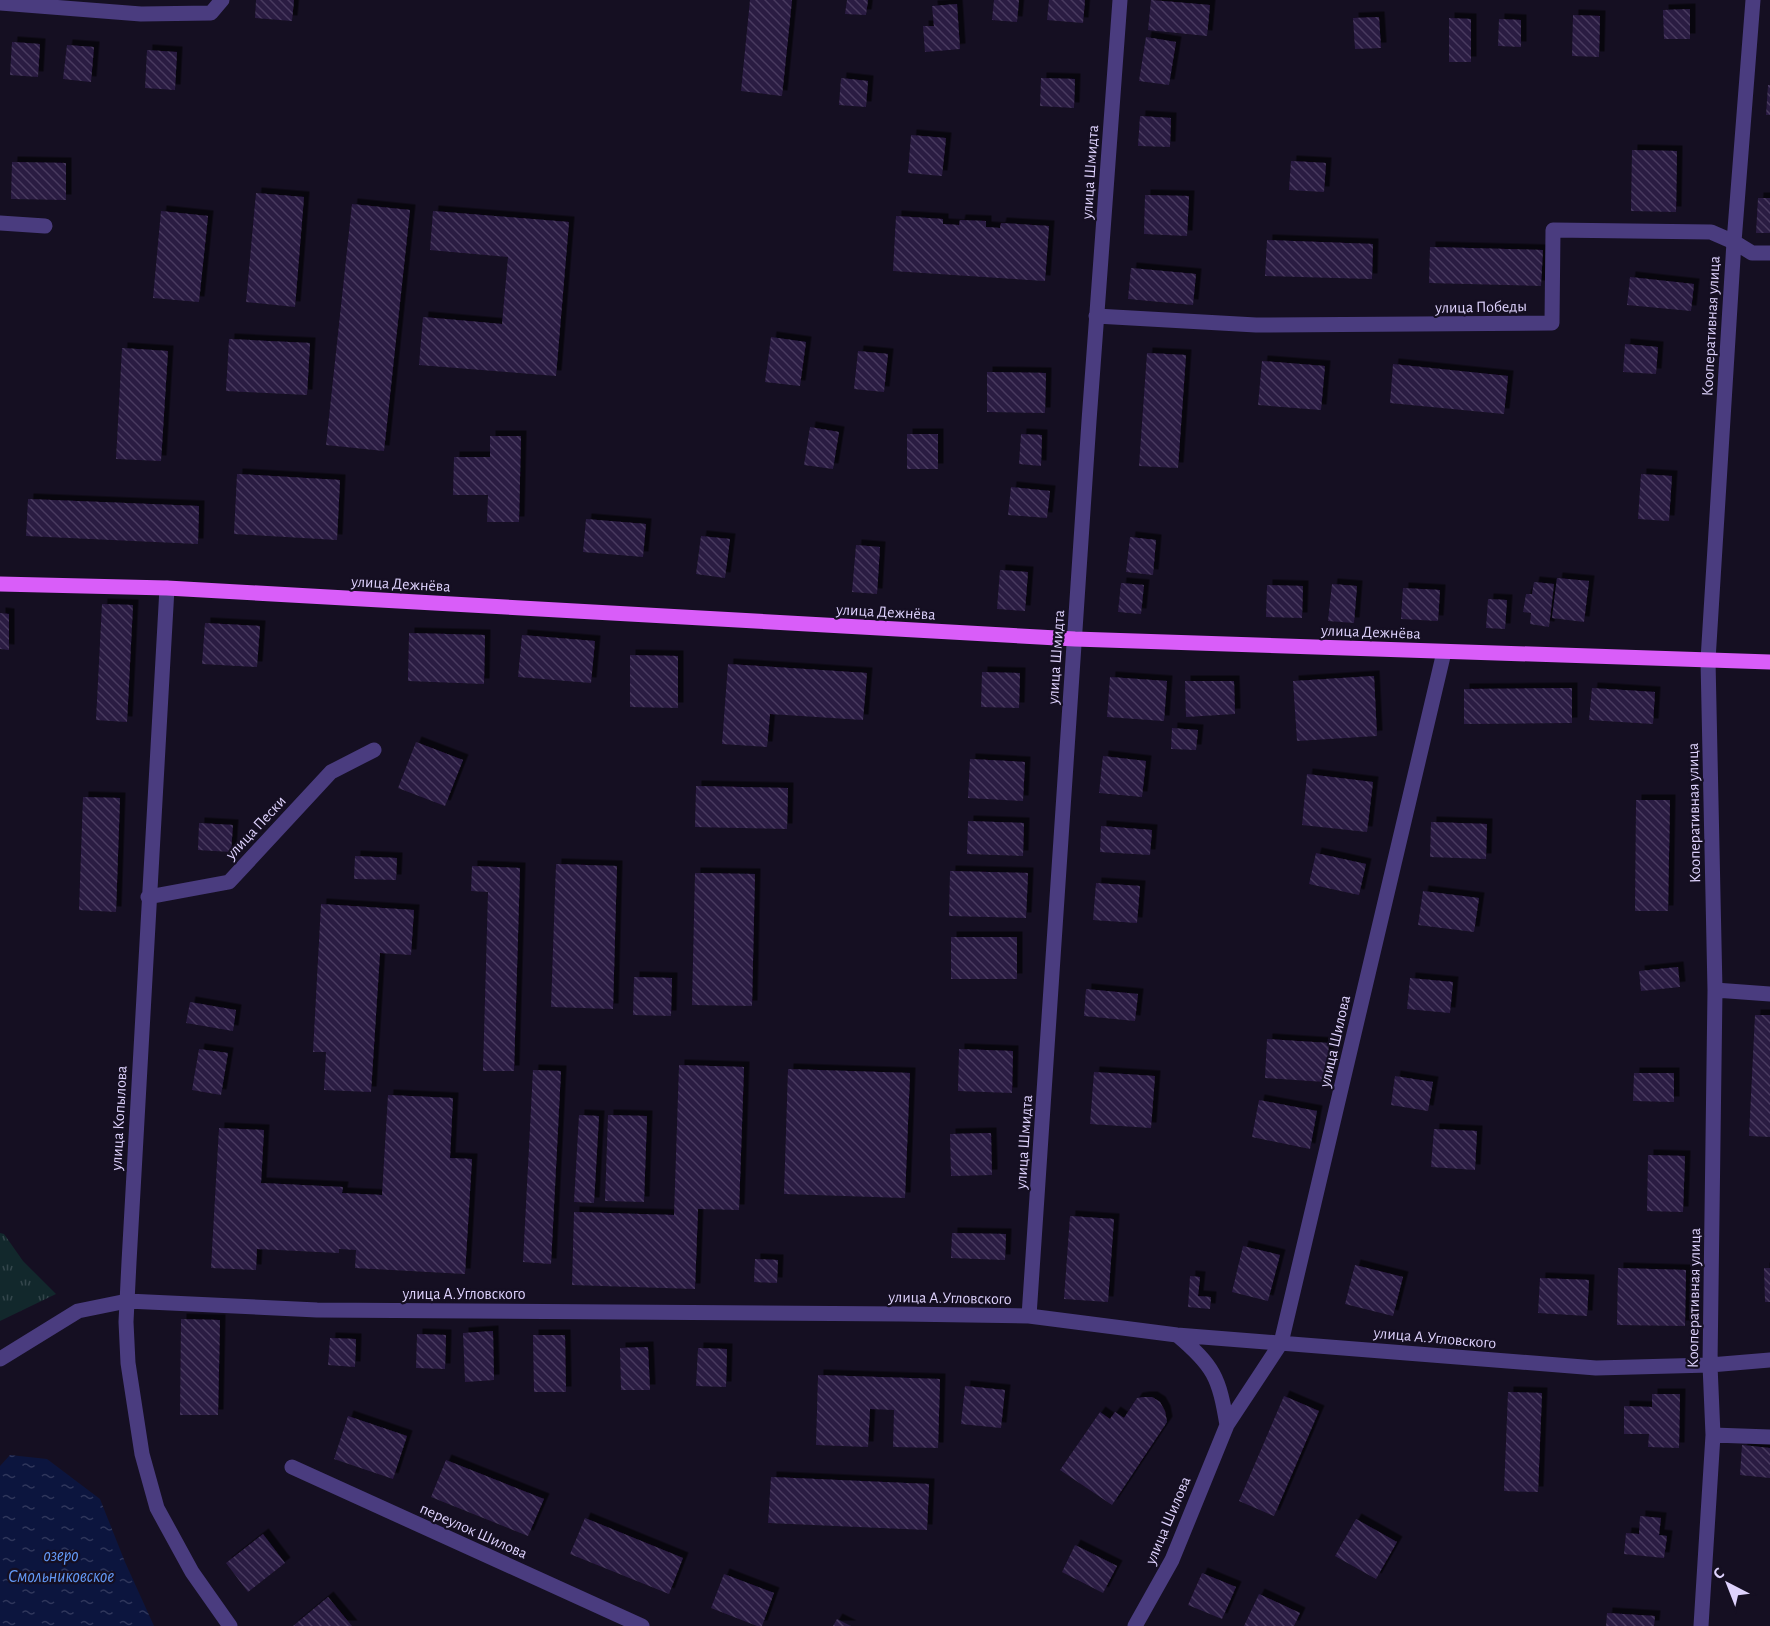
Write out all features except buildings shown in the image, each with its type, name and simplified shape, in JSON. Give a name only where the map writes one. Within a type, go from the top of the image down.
[{"type":"main road","name":"улица Дежнёва","points":[[0,584],[167,588],[1075,639],[1770,663]]},
{"type":"street","points":[[0,3],[141,14],[211,13],[222,0]]},
{"type":"street","name":"улица Шмидта","points":[[1029,1316],[1096,316],[1120,0]]},
{"type":"street","name":"Кооперативная улица","points":[[1701,1626],[1713,1435],[1710,1365],[1715,990],[1708,660],[1734,242],[1753,0]]},
{"type":"street","points":[[0,223],[45,226]]},
{"type":"street","name":"улица Победы","points":[[1096,316],[1256,325],[1552,324],[1554,230],[1712,232],[1752,253],[1770,253]]},
{"type":"street","name":"улица Копылова","points":[[167,588],[127,1300],[128,1363],[142,1454],[157,1508],[192,1572],[230,1626]]},
{"type":"street","name":"улица Шилова","points":[[1135,1626],[1172,1560],[1227,1425],[1281,1343],[1444,652]]},
{"type":"street","name":"улица Пески","points":[[148,897],[229,882],[331,772],[374,750]]},
{"type":"street","points":[[1715,990],[1770,994]]},
{"type":"street","name":"улица А.Угловского","points":[[0,1359],[78,1311],[127,1300],[317,1310],[1029,1316],[1177,1335],[1596,1368],[1710,1365],[1770,1360]]},
{"type":"street","points":[[1177,1335],[1208,1363],[1222,1397],[1227,1425]]},
{"type":"street","points":[[1713,1435],[1770,1437]]},
{"type":"street","name":"переулок Шилова","points":[[292,1467],[642,1626]]},
{"type":"green space","points":[[0,1233],[4,1234],[23,1261],[56,1294],[0,1321]]},
{"type":"water","name":"озеро Смольниковское","points":[[10,1455],[47,1459],[100,1499],[154,1626],[0,1626],[0,1466]]}]
